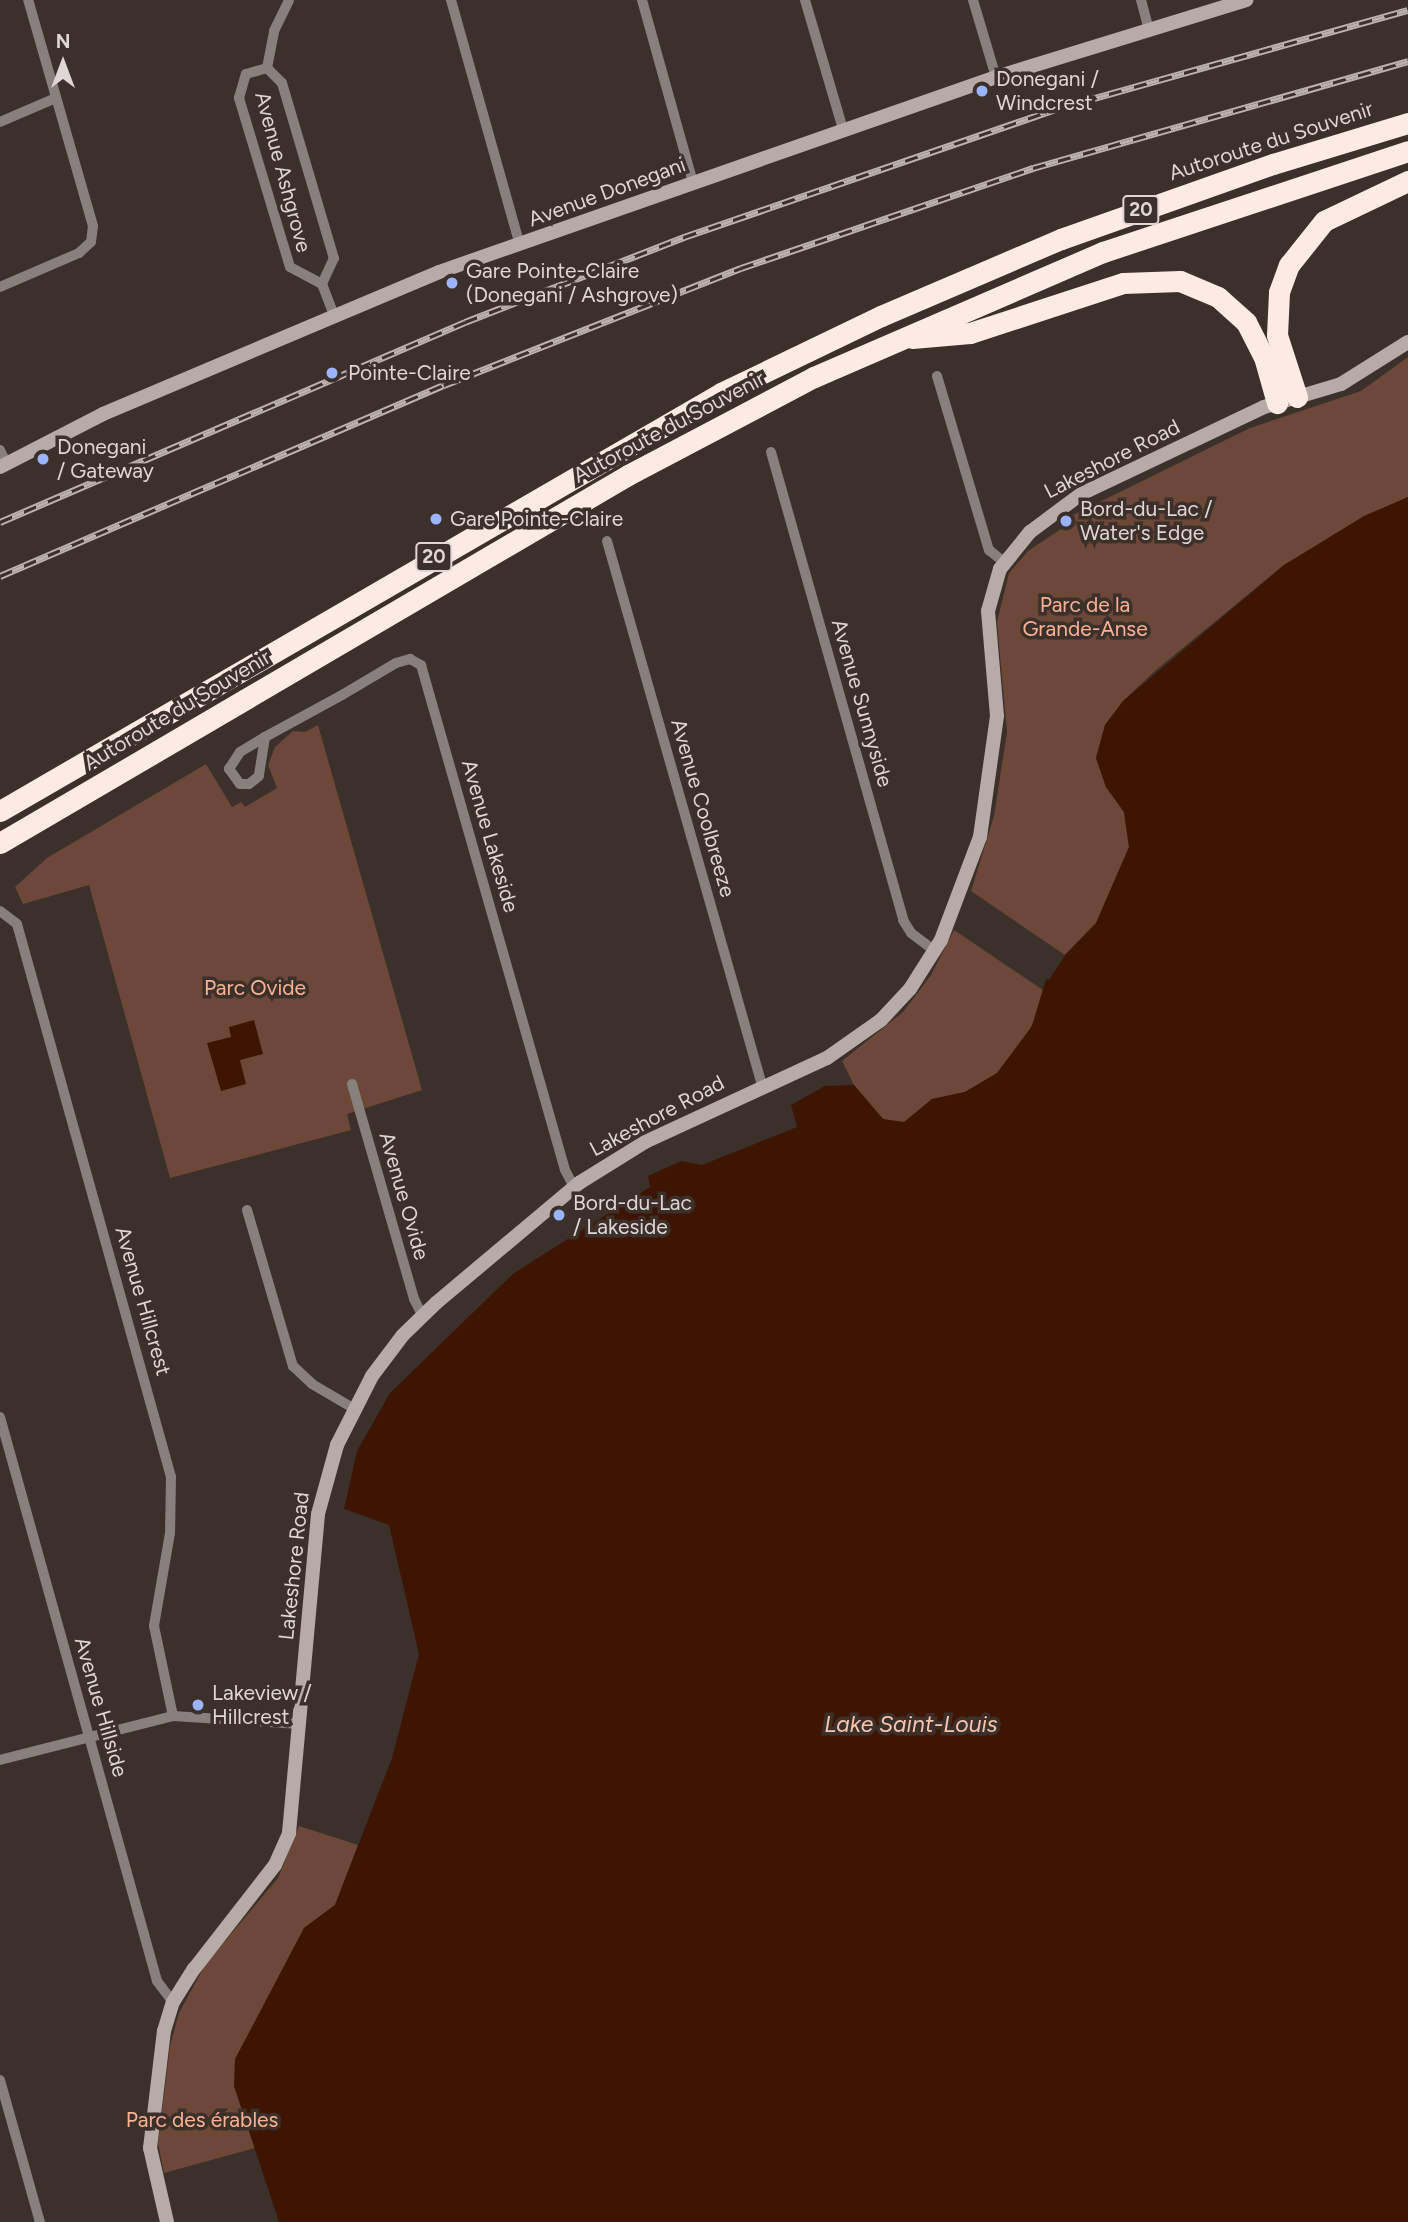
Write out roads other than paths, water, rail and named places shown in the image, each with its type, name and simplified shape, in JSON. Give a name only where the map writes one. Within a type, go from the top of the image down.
[{"type":"highway","name":"Autoroute du Souvenir","points":[[0,811],[587,467],[732,388],[881,316],[1061,239],[1273,164],[1408,123]]},
{"type":"highway","name":"Autoroute du Souvenir","points":[[0,843],[628,475],[896,339],[1115,248],[1408,151]]},
{"type":"highway","points":[[1287,400],[1276,335],[1279,292],[1289,265],[1324,221],[1408,181]]},
{"type":"highway","points":[[896,339],[970,332],[1124,283],[1180,281],[1218,297],[1246,322],[1287,400]]},
{"type":"street","points":[[0,287],[79,253],[90,242],[93,226],[28,0]]},
{"type":"street","name":"Avenue Ashgrove","points":[[267,68],[274,31],[289,0]]},
{"type":"street","points":[[451,0],[520,246]]},
{"type":"street","points":[[642,0],[693,183]]},
{"type":"street","points":[[805,0],[842,129]]},
{"type":"street","points":[[973,0],[996,77]]},
{"type":"street","points":[[1141,0],[1149,30]]},
{"type":"street","name":"Avenue Donegani","points":[[2,460],[439,272],[520,246],[842,129],[996,77],[1246,0]]},
{"type":"street","name":"Avenue Ashgrove","points":[[267,68],[282,83],[334,258],[322,284],[290,267],[239,98],[246,74],[267,68]]},
{"type":"street","points":[[0,122],[56,98]]},
{"type":"street","points":[[322,284],[334,316]]},
{"type":"street","name":"Lakeshore Road","points":[[167,2222],[150,2140],[162,2040],[173,2002],[283,1853],[291,1824],[318,1514],[330,1462],[353,1408],[383,1360],[423,1317],[574,1187],[630,1150],[762,1085],[817,1063],[881,1020],[910,989],[935,951],[967,875],[985,812],[998,716],[988,611],[1004,562],[1030,532],[1068,502],[1287,400],[1352,379],[1408,342]]},
{"type":"street","points":[[937,376],[989,550],[1004,562]]},
{"type":"street","name":"Avenue Sunnyside","points":[[771,452],[903,920],[915,937],[935,951]]},
{"type":"street","name":"Avenue Coolbreeze","points":[[607,541],[762,1085]]},
{"type":"street","name":"Avenue Lakeside","points":[[265,737],[396,663],[410,659],[421,665],[565,1170],[574,1187]]},
{"type":"street","name":"Avenue Hillcrest","points":[[0,911],[17,924],[171,1477],[172,1517],[154,1626],[173,1716]]},
{"type":"street","name":"Avenue Ovide","points":[[352,1084],[414,1299],[423,1317]]},
{"type":"street","points":[[247,1210],[293,1366],[312,1384],[353,1408]]},
{"type":"street","name":"Avenue Hillside","points":[[0,1416],[157,1981],[173,2002]]},
{"type":"street","points":[[0,1760],[173,1716],[299,1724]]},
{"type":"street","points":[[0,2080],[40,2222]]},
{"type":"water","name":"Lake Saint-Louis","points":[[1408,497],[1408,2222],[279,2222],[234,2086],[235,2059],[304,1928],[335,1905],[392,1758],[419,1654],[389,1525],[344,1509],[357,1451],[390,1393],[514,1273],[650,1187],[648,1176],[681,1161],[702,1165],[797,1127],[791,1105],[825,1086],[854,1085],[883,1119],[904,1122],[932,1099],[965,1092],[997,1073],[1032,1026],[1046,979],[1049,980],[1065,955],[1096,923],[1129,847],[1124,812],[1106,787],[1096,758],[1105,725],[1123,701],[1284,565],[1364,516]]},
{"type":"water","points":[[254,1020],[263,1054],[240,1060],[246,1084],[221,1091],[207,1043],[231,1037],[229,1027]]},
{"type":"railway","points":[[0,522],[465,322],[684,237],[1059,108],[1408,10]]},
{"type":"railway","points":[[0,576],[444,385],[741,268],[1033,168],[1408,61]]},
{"type":"place","name":"Donegani / Windcrest","points":[[982,91]]},
{"type":"place","name":"Gare Pointe-Claire (Donegani / Ashgrove)","points":[[452,283]]},
{"type":"place","name":"Pointe-Claire","points":[[332,373]]},
{"type":"place","name":"Donegani / Gateway","points":[[43,459]]},
{"type":"place","name":"Gare Pointe-Claire","points":[[436,519]]},
{"type":"place","name":"Bord-du-Lac / Water's Edge","points":[[1066,521]]},
{"type":"place","name":"Bord-du-Lac / Lakeside","points":[[559,1215]]},
{"type":"place","name":"Lakeview / Hillcrest","points":[[198,1705]]},
{"type":"park label","name":"Parc de la Grande-Anse","points":[[1085,617]]},
{"type":"park label","name":"Parc Ovide","points":[[255,988]]},
{"type":"park label","name":"Parc des érables","points":[[202,2120]]}]
